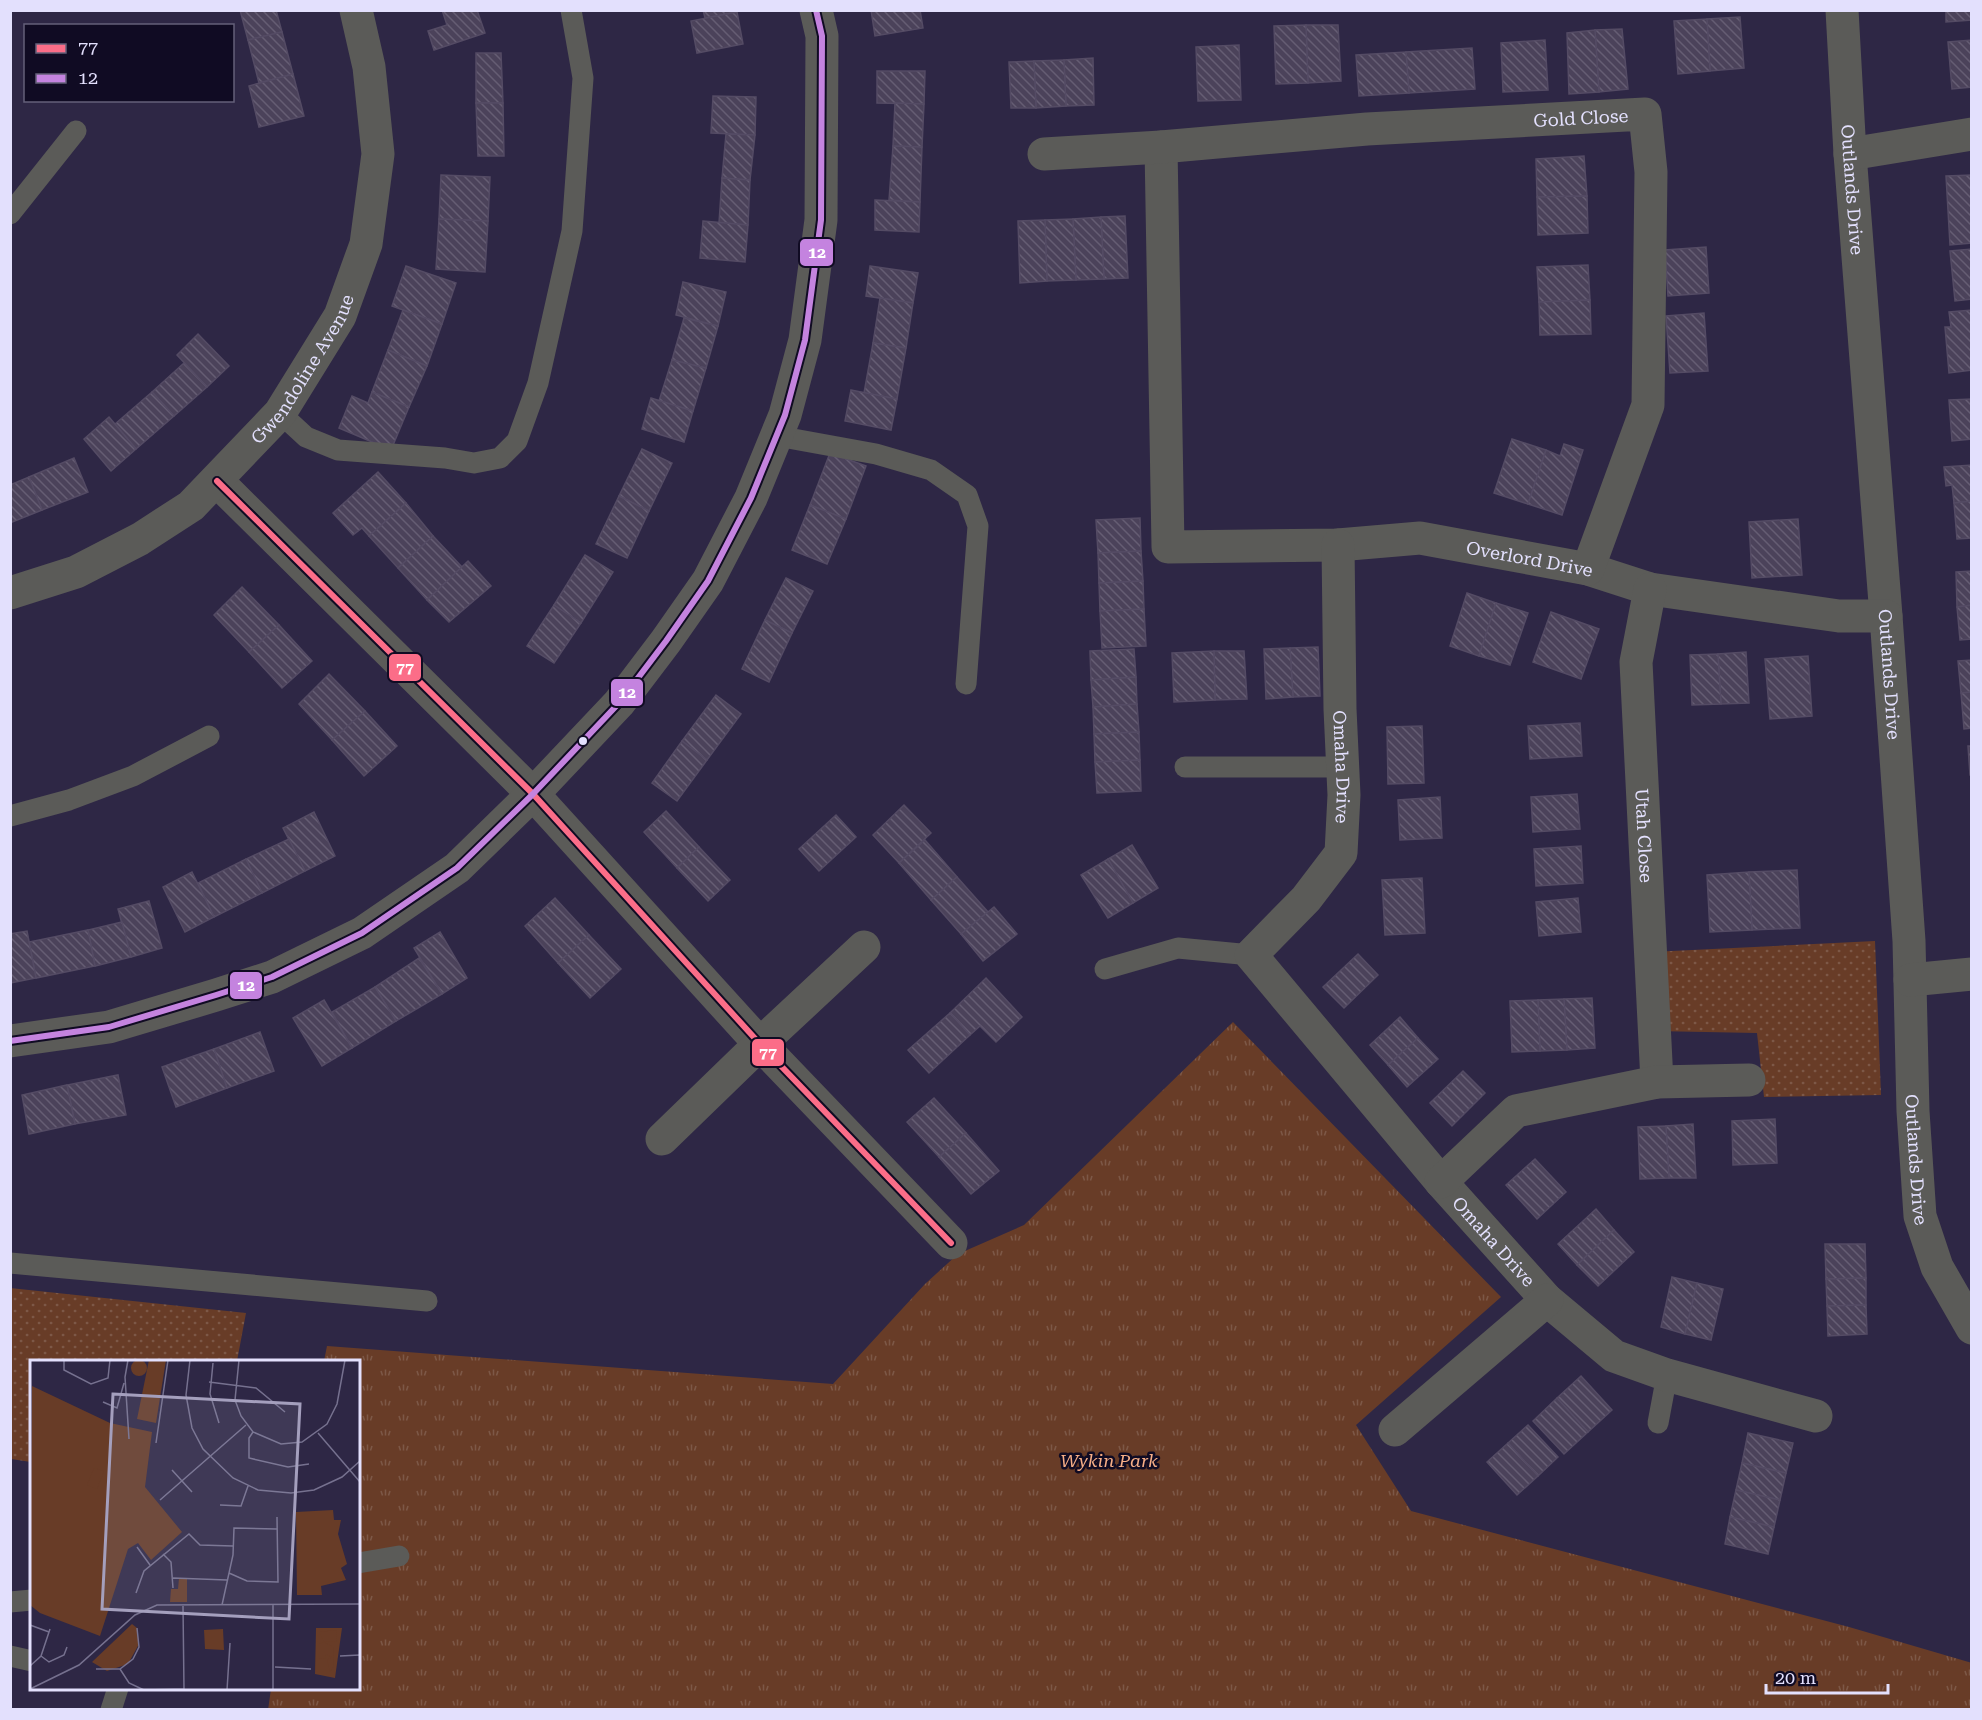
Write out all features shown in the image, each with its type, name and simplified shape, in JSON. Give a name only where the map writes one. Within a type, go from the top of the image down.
[{"type":"street","name":"Gwendoline Avenue","points":[[10,593],[76,572],[140,539],[191,506],[280,413],[340,316],[366,244],[378,154],[369,68],[356,10]]},
{"type":"street","points":[[10,1041],[109,1027],[272,977],[362,933],[457,868],[533,794],[619,703],[708,581],[752,498],[785,415],[806,340],[821,220],[822,36],[816,10]]},
{"type":"street","name":"Outlands Drive","points":[[1842,10],[1850,154],[1886,616],[1910,980],[1913,1111],[1920,1216],[1937,1268],[1971,1328]]},
{"type":"street","name":"Gold Close","points":[[1161,147],[1367,129],[1645,114],[1651,172],[1648,405],[1588,568]]},
{"type":"street","points":[[1850,154],[1971,134]]},
{"type":"street","points":[[1044,154],[1161,147]]},
{"type":"street","name":"Overlord Drive","points":[[1161,147],[1168,547],[1338,545],[1420,538],[1588,568],[1650,589],[1839,616],[1886,616]]},
{"type":"street","points":[[217,481],[533,794],[760,1044],[951,1243]]},
{"type":"street","name":"Omaha Drive","points":[[1338,545],[1340,709],[1344,795],[1341,853],[1306,899],[1251,955],[1441,1182],[1547,1300],[1614,1356],[1667,1375],[1816,1416]]},
{"type":"street","name":"Utah Close","points":[[1650,589],[1636,662],[1657,1082]]},
{"type":"street","points":[[663,1139],[864,947]]},
{"type":"street","points":[[1910,980],[1971,974]]},
{"type":"street","points":[[1441,1182],[1516,1111],[1657,1082],[1749,1080]]},
{"type":"street","points":[[1395,1430],[1547,1300]]},
{"type":"lane","points":[[280,413],[306,437],[338,450],[445,458],[474,463],[500,458],[517,441],[538,383],[572,231],[583,78],[571,10]]},
{"type":"lane","points":[[10,214],[76,131]]},
{"type":"lane","points":[[777,436],[876,454],[931,470],[967,495],[978,526],[966,684]]},
{"type":"lane","points":[[10,816],[69,800],[133,776],[209,736]]},
{"type":"lane","points":[[1185,767],[1343,767]]},
{"type":"lane","points":[[1105,969],[1179,948],[1251,955]]},
{"type":"lane","points":[[10,1263],[427,1301]]},
{"type":"lane","points":[[1658,1423],[1667,1375]]},
{"type":"lane","points":[[360,1563],[399,1556]]},
{"type":"lane","points":[[10,1602],[30,1600]]},
{"type":"lane","points":[[10,1656],[30,1661]]},
{"type":"lane","points":[[111,1710],[118,1690]]},
{"type":"green space","points":[[1875,941],[1881,1095],[1764,1097],[1757,1033],[1654,1031],[1651,952]]},
{"type":"green space","name":"Wykin Park","points":[[1233,1022],[1501,1297],[1356,1425],[1411,1511],[1849,1627],[1972,1663],[1971,1710],[268,1710],[271,1690],[360,1690],[360,1360],[324,1360],[327,1346],[833,1384],[925,1284],[958,1254],[1024,1225]]},
{"type":"green space","points":[[10,1288],[246,1313],[237,1360],[30,1360],[30,1462],[11,1459]]},
{"type":"building","points":[[240,10],[276,10],[282,32],[248,40]]},
{"type":"building","points":[[442,10],[477,10],[485,33],[434,50],[428,31],[447,25]]},
{"type":"building","points":[[703,10],[737,10],[737,12],[705,18]]},
{"type":"building","points":[[871,10],[920,10],[923,28],[875,36]]},
{"type":"building","points":[[1946,10],[1972,10],[1972,20],[1946,22]]},
{"type":"building","points":[[737,12],[743,44],[697,53],[691,21]]},
{"type":"building","points":[[1740,17],[1744,68],[1710,71],[1707,19]]},
{"type":"building","points":[[1707,19],[1710,71],[1678,74],[1674,21]]},
{"type":"building","points":[[1306,25],[1338,25],[1341,81],[1308,83]]},
{"type":"building","points":[[1306,25],[1308,83],[1276,84],[1274,26]]},
{"type":"building","points":[[1622,29],[1628,89],[1599,92],[1595,30]]},
{"type":"building","points":[[1595,30],[1599,92],[1569,94],[1567,33]]},
{"type":"building","points":[[282,32],[293,74],[259,83],[248,40]]},
{"type":"building","points":[[1545,40],[1548,90],[1503,92],[1501,43]]},
{"type":"building","points":[[1972,40],[1972,87],[1952,89],[1948,42]]},
{"type":"building","points":[[1239,45],[1241,100],[1198,101],[1196,47]]},
{"type":"building","points":[[1472,48],[1475,89],[1409,93],[1406,52]]},
{"type":"building","points":[[1406,52],[1409,93],[1359,96],[1356,55]]},
{"type":"building","points":[[476,53],[501,53],[503,103],[476,103]]},
{"type":"building","points":[[1093,58],[1094,105],[1066,106],[1064,60]]},
{"type":"building","points":[[1064,60],[1066,106],[1036,108],[1034,61]]},
{"type":"building","points":[[1034,61],[1036,108],[1011,108],[1009,62]]},
{"type":"building","points":[[877,71],[925,71],[924,104],[877,103]]},
{"type":"building","points":[[293,74],[304,116],[259,127],[249,86]]},
{"type":"building","points":[[713,96],[756,97],[755,135],[711,133]]},
{"type":"building","points":[[476,103],[503,103],[504,156],[478,156]]},
{"type":"building","points":[[895,103],[924,104],[922,147],[893,146]]},
{"type":"building","points":[[726,134],[755,135],[750,180],[722,178]]},
{"type":"building","points":[[893,146],[922,147],[920,202],[889,200]]},
{"type":"building","points":[[1584,156],[1587,196],[1537,197],[1536,159]]},
{"type":"building","points":[[441,175],[490,177],[488,221],[439,219]]},
{"type":"building","points":[[1972,175],[1972,243],[1950,245],[1946,176]]},
{"type":"building","points":[[722,178],[750,180],[748,225],[719,223]]},
{"type":"building","points":[[1587,196],[1588,233],[1538,235],[1537,197]]},
{"type":"building","points":[[875,200],[920,202],[919,232],[875,230]]},
{"type":"building","points":[[1125,216],[1128,278],[1104,279],[1101,217]]},
{"type":"building","points":[[1101,217],[1104,279],[1076,280],[1073,219]]},
{"type":"building","points":[[439,219],[488,221],[485,272],[436,269]]},
{"type":"building","points":[[1073,219],[1076,280],[1047,281],[1045,220]]},
{"type":"building","points":[[1045,220],[1047,281],[1020,283],[1018,221]]},
{"type":"building","points":[[703,221],[748,225],[745,262],[700,258]]},
{"type":"building","points":[[1706,247],[1709,293],[1668,296],[1665,250]]},
{"type":"building","points":[[1972,249],[1972,299],[1955,301],[1950,251]]},
{"type":"building","points":[[1588,265],[1590,300],[1539,302],[1537,267]]},
{"type":"building","points":[[406,266],[456,283],[442,324],[392,306]]},
{"type":"building","points":[[870,266],[918,273],[913,303],[866,296]]},
{"type":"building","points":[[683,282],[726,292],[718,326],[676,315]]},
{"type":"building","points":[[880,298],[913,303],[906,348],[873,343]]},
{"type":"building","points":[[1590,300],[1591,334],[1540,335],[1539,302]]},
{"type":"building","points":[[403,310],[442,324],[427,366],[388,350]]},
{"type":"building","points":[[1972,310],[1972,370],[1949,373],[1945,327],[1951,327],[1949,312]]},
{"type":"building","points":[[1704,313],[1708,371],[1670,373],[1666,316]]},
{"type":"building","points":[[684,318],[718,326],[706,368],[672,360]]},
{"type":"building","points":[[198,334],[229,366],[207,387],[177,355]]},
{"type":"building","points":[[873,343],[906,348],[897,399],[864,393]]},
{"type":"building","points":[[388,350],[427,366],[409,407],[372,392]]},
{"type":"building","points":[[672,360],[706,368],[693,411],[659,401]]},
{"type":"building","points":[[184,363],[207,387],[174,416],[152,392]]},
{"type":"building","points":[[851,390],[897,399],[891,430],[845,421]]},
{"type":"building","points":[[152,392],[174,416],[136,449],[115,424]]},
{"type":"building","points":[[372,392],[409,407],[391,450],[339,428],[352,396],[368,403]]},
{"type":"building","points":[[651,398],[693,411],[684,442],[642,429]]},
{"type":"building","points":[[1972,399],[1972,439],[1952,441],[1949,400]]},
{"type":"building","points":[[109,417],[136,449],[111,471],[84,439]]},
{"type":"building","points":[[1512,439],[1546,450],[1528,504],[1494,493]]},
{"type":"building","points":[[1564,444],[1583,450],[1562,515],[1528,504],[1546,450],[1560,456]]},
{"type":"building","points":[[642,449],[672,463],[649,511],[619,496]]},
{"type":"building","points":[[830,453],[866,466],[846,519],[810,505]]},
{"type":"building","points":[[74,458],[88,492],[42,510],[29,477]]},
{"type":"building","points":[[1972,465],[1972,501],[1954,503],[1952,485],[1946,486],[1944,467]]},
{"type":"building","points":[[378,472],[406,503],[369,536],[362,528],[353,535],[333,513]]},
{"type":"building","points":[[29,477],[42,510],[10,523],[10,485]]},
{"type":"building","points":[[619,496],[649,511],[627,558],[596,544]]},
{"type":"building","points":[[1972,501],[1972,538],[1957,539],[1954,503]]},
{"type":"building","points":[[406,503],[433,536],[398,568],[369,536]]},
{"type":"building","points":[[810,505],[846,519],[827,564],[792,550]]},
{"type":"building","points":[[1140,518],[1141,551],[1098,553],[1096,520]]},
{"type":"building","points":[[1798,519],[1802,575],[1752,578],[1749,522]]},
{"type":"building","points":[[433,536],[462,567],[427,600],[398,568]]},
{"type":"building","points":[[1141,551],[1143,581],[1099,583],[1098,553]]},
{"type":"building","points":[[585,555],[613,572],[581,623],[554,605]]},
{"type":"building","points":[[468,561],[491,586],[449,622],[427,600]]},
{"type":"building","points":[[1972,571],[1972,605],[1957,607],[1956,572]]},
{"type":"building","points":[[786,578],[813,591],[792,633],[765,620]]},
{"type":"building","points":[[1143,581],[1144,609],[1100,611],[1099,583]]},
{"type":"building","points":[[242,587],[279,625],[249,652],[214,615]]},
{"type":"building","points":[[1467,593],[1496,603],[1479,656],[1450,646]]},
{"type":"building","points":[[1496,603],[1528,613],[1510,665],[1479,656]]},
{"type":"building","points":[[554,605],[581,623],[554,663],[527,646]]},
{"type":"building","points":[[1972,605],[1972,639],[1960,640],[1957,607]]},
{"type":"building","points":[[1144,609],[1146,646],[1102,648],[1100,611]]},
{"type":"building","points":[[1551,612],[1599,629],[1581,679],[1533,662]]},
{"type":"building","points":[[765,620],[792,633],[769,682],[742,669]]},
{"type":"building","points":[[279,625],[312,661],[282,688],[249,652]]},
{"type":"building","points":[[1318,647],[1320,696],[1293,697],[1290,648]]},
{"type":"building","points":[[1290,648],[1293,697],[1266,699],[1264,649]]},
{"type":"building","points":[[1134,649],[1136,677],[1091,680],[1090,651]]},
{"type":"building","points":[[1214,651],[1244,651],[1247,699],[1215,700]]},
{"type":"building","points":[[1214,651],[1215,700],[1174,702],[1172,653]]},
{"type":"building","points":[[1746,652],[1749,703],[1721,704],[1718,654]]},
{"type":"building","points":[[1718,654],[1721,704],[1692,705],[1690,655]]},
{"type":"building","points":[[1808,656],[1812,716],[1770,719],[1765,659]]},
{"type":"building","points":[[1972,660],[1972,692],[1961,693],[1958,661]]},
{"type":"building","points":[[329,674],[365,711],[332,740],[299,704]]},
{"type":"building","points":[[1136,677],[1137,704],[1093,707],[1091,680]]},
{"type":"building","points":[[1972,692],[1972,728],[1964,729],[1961,693]]},
{"type":"building","points":[[716,695],[741,714],[707,760],[682,741]]},
{"type":"building","points":[[1137,704],[1139,732],[1094,734],[1093,707]]},
{"type":"building","points":[[365,711],[397,746],[364,776],[332,740]]},
{"type":"building","points":[[1580,723],[1582,756],[1530,759],[1528,726]]},
{"type":"building","points":[[1422,726],[1424,783],[1388,784],[1387,727]]},
{"type":"building","points":[[1139,732],[1140,760],[1095,762],[1094,734]]},
{"type":"building","points":[[682,741],[707,760],[677,801],[652,783]]},
{"type":"building","points":[[1968,746],[1972,746],[1972,775],[1970,775]]},
{"type":"building","points":[[1140,760],[1141,791],[1097,793],[1095,762]]},
{"type":"building","points":[[1577,794],[1580,829],[1533,832],[1531,797]]},
{"type":"building","points":[[1440,797],[1442,838],[1400,840],[1398,800]]},
{"type":"building","points":[[904,805],[931,833],[899,863],[873,835]]},
{"type":"building","points":[[666,811],[699,847],[677,868],[644,832]]},
{"type":"building","points":[[314,812],[335,856],[305,871],[283,828]]},
{"type":"building","points":[[836,815],[856,837],[819,871],[799,849]]},
{"type":"building","points":[[289,839],[305,871],[262,893],[246,859]]},
{"type":"building","points":[[925,840],[957,877],[931,900],[899,863]]},
{"type":"building","points":[[1132,845],[1158,888],[1133,903],[1108,859]]},
{"type":"building","points":[[1581,846],[1583,883],[1536,886],[1534,849]]},
{"type":"building","points":[[699,847],[730,880],[708,901],[677,868]]},
{"type":"building","points":[[246,859],[262,893],[214,917],[198,883]]},
{"type":"building","points":[[1108,859],[1133,903],[1108,918],[1081,875]]},
{"type":"building","points":[[1797,870],[1800,928],[1752,930],[1749,872]]},
{"type":"building","points":[[192,872],[214,917],[185,932],[163,887]]},
{"type":"building","points":[[1749,872],[1752,930],[1710,932],[1707,875]]},
{"type":"building","points":[[957,877],[988,912],[961,934],[931,900]]},
{"type":"building","points":[[1422,878],[1425,933],[1385,935],[1382,880]]},
{"type":"building","points":[[555,898],[589,935],[558,963],[525,926]]},
{"type":"building","points":[[1578,898],[1581,932],[1539,936],[1536,902]]},
{"type":"building","points":[[149,901],[162,948],[131,957],[118,909]]},
{"type":"building","points":[[994,907],[1017,934],[983,961],[961,934]]},
{"type":"building","points":[[122,922],[131,957],[95,966],[88,930]]},
{"type":"building","points":[[88,930],[95,966],[36,978],[29,942]]},
{"type":"building","points":[[27,931],[36,978],[10,983],[10,934]]},
{"type":"building","points":[[440,932],[467,978],[442,994],[414,948]]},
{"type":"building","points":[[589,935],[621,969],[590,998],[558,963]]},
{"type":"building","points":[[1358,954],[1378,975],[1344,1008],[1323,987]]},
{"type":"building","points":[[419,958],[442,994],[396,1021],[375,987]]},
{"type":"building","points":[[986,978],[1022,1017],[996,1042],[980,1026],[970,1035],[950,1013]]},
{"type":"building","points":[[375,987],[396,1021],[352,1048],[332,1012]]},
{"type":"building","points":[[1592,998],[1595,1048],[1567,1050],[1564,999]]},
{"type":"building","points":[[1564,999],[1567,1050],[1540,1051],[1538,1000]]},
{"type":"building","points":[[324,1000],[352,1048],[322,1066],[293,1018]]},
{"type":"building","points":[[1538,1000],[1540,1051],[1512,1052],[1510,1001]]},
{"type":"building","points":[[950,1013],[970,1035],[929,1073],[908,1050]]},
{"type":"building","points":[[1400,1017],[1418,1038],[1388,1065],[1370,1045]]},
{"type":"building","points":[[260,1032],[274,1071],[227,1088],[214,1049]]},
{"type":"building","points":[[1418,1038],[1438,1059],[1407,1087],[1388,1065]]},
{"type":"building","points":[[214,1049],[227,1088],[176,1107],[162,1067]]},
{"type":"building","points":[[1463,1071],[1485,1093],[1452,1126],[1430,1103]]},
{"type":"building","points":[[118,1075],[126,1115],[75,1124],[67,1085]]},
{"type":"building","points":[[67,1085],[75,1124],[29,1134],[22,1095]]},
{"type":"building","points":[[934,1098],[966,1133],[939,1157],[907,1122]]},
{"type":"building","points":[[1775,1119],[1777,1163],[1733,1165],[1732,1121]]},
{"type":"building","points":[[1693,1124],[1696,1178],[1669,1178],[1666,1126]]},
{"type":"building","points":[[1666,1126],[1669,1178],[1640,1179],[1638,1127]]},
{"type":"building","points":[[966,1133],[999,1171],[971,1194],[939,1157]]},
{"type":"building","points":[[1535,1159],[1566,1192],[1537,1219],[1506,1185]]},
{"type":"building","points":[[1596,1209],[1614,1230],[1577,1265],[1558,1244]]},
{"type":"building","points":[[1614,1230],[1634,1252],[1598,1286],[1577,1265]]},
{"type":"building","points":[[1825,1244],[1865,1244],[1866,1278],[1826,1279]]},
{"type":"building","points":[[1672,1277],[1697,1283],[1685,1334],[1661,1327]]},
{"type":"building","points":[[1866,1278],[1866,1305],[1827,1306],[1826,1279]]},
{"type":"building","points":[[1697,1283],[1723,1289],[1711,1340],[1685,1334]]},
{"type":"building","points":[[1866,1305],[1867,1334],[1828,1336],[1827,1306]]},
{"type":"building","points":[[1581,1376],[1612,1410],[1588,1432],[1557,1398]]},
{"type":"building","points":[[1557,1398],[1588,1432],[1564,1454],[1533,1421]]},
{"type":"building","points":[[1528,1425],[1558,1457],[1538,1476],[1508,1443]]},
{"type":"building","points":[[1748,1433],[1793,1443],[1786,1473],[1742,1463]]},
{"type":"building","points":[[1508,1443],[1538,1476],[1517,1495],[1487,1462]]},
{"type":"building","points":[[1742,1463],[1786,1473],[1780,1500],[1736,1490]]},
{"type":"building","points":[[1736,1490],[1780,1500],[1774,1527],[1730,1517]]},
{"type":"building","points":[[1730,1517],[1774,1527],[1768,1554],[1725,1544]]},
{"type":"transit line","name":"12","points":[[10,1041],[109,1027],[216,995],[272,977],[362,933],[457,868],[533,794],[619,703],[708,581],[751,498],[785,415],[805,340],[821,220],[822,36],[816,10]]},
{"type":"transit line","name":"77","points":[[217,481],[533,794],[760,1044],[951,1243]]}]
